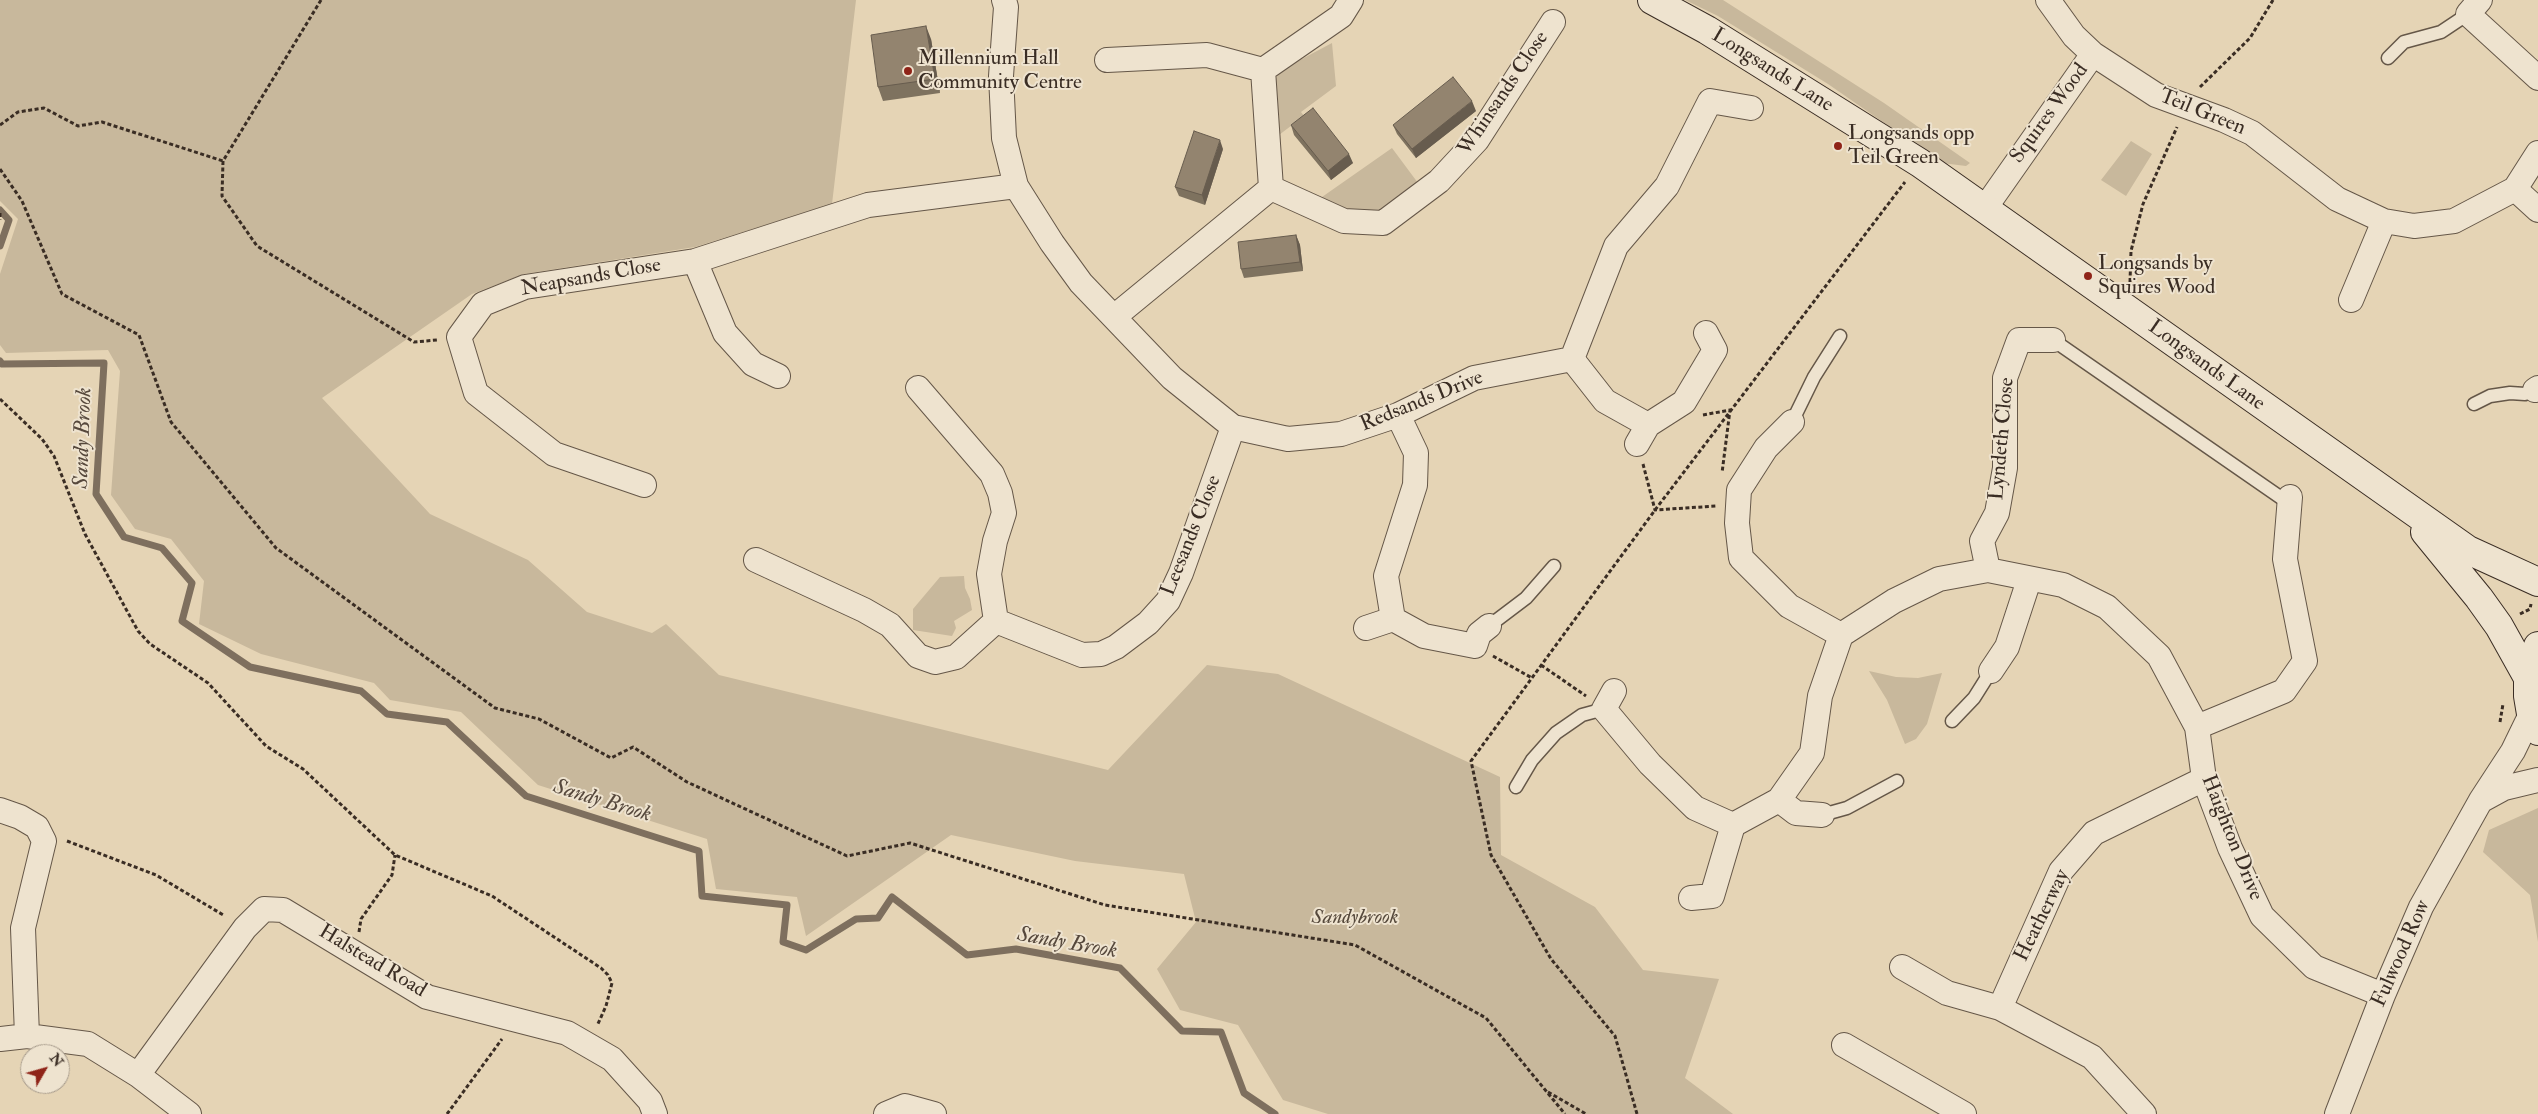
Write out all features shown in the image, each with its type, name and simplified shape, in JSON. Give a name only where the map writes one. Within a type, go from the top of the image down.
[{"type":"main road","name":"Longsands Lane","points":[[1652,0],[1707,30],[1920,164],[1985,208],[2405,508]]},
{"type":"main road","points":[[2405,508],[2468,550],[2538,582]]},
{"type":"main road","points":[[2405,508],[2479,598],[2499,626],[2528,678],[2534,723]]},
{"type":"main road","points":[[2528,678],[2538,646]]},
{"type":"street","points":[[1107,60],[1207,55],[1263,70],[1341,16],[1351,0]]},
{"type":"street","name":"Squires Wood","points":[[1985,208],[2093,54],[2074,36],[2048,0]]},
{"type":"street","name":"Redsands Drive","points":[[1007,2],[1001,76],[1004,138],[1016,186],[1052,243],[1081,283],[1172,378],[1233,427],[1288,439],[1341,434],[1398,415],[1474,378],[1572,359]]},
{"type":"street","points":[[2474,7],[2538,78]]},
{"type":"street","name":"Whinsands Close","points":[[1271,188],[1344,221],[1383,223],[1439,181],[1478,140],[1553,22]]},
{"type":"street","name":"Teil Green","points":[[2093,54],[2156,95],[2224,120],[2252,133],[2338,199],[2384,221],[2414,226],[2454,221],[2515,190]]},
{"type":"street","points":[[1114,317],[1271,188],[1263,70]]},
{"type":"street","points":[[1706,333],[1715,350],[1684,402],[1643,434],[1605,401],[1572,359],[1616,246],[1667,186],[1710,101],[1751,108]]},
{"type":"street","points":[[2538,153],[2515,190],[2538,210]]},
{"type":"street","name":"Neapsands Close","points":[[644,485],[554,454],[476,393],[459,338],[483,304],[525,287],[695,261],[868,205],[1016,186]]},
{"type":"street","points":[[2351,300],[2384,221]]},
{"type":"street","points":[[695,261],[725,333],[753,364],[778,376]]},
{"type":"street","name":"Lyndeth Close","points":[[1988,570],[1982,541],[1997,513],[2005,468],[2005,378],[2019,340],[2053,340]]},
{"type":"street","points":[[756,560],[890,625],[918,656],[936,662],[956,657],[996,621],[989,574],[995,541],[1004,514],[1000,492],[992,474],[918,388]]},
{"type":"street","points":[[1393,619],[1386,576],[1415,485],[1416,454],[1398,415]]},
{"type":"street","points":[[1691,898],[1712,896],[1733,825],[1779,800],[1812,753],[1820,696],[1840,635],[1789,606],[1741,558],[1737,523],[1739,490],[1766,448],[1792,422]]},
{"type":"street","name":"Leesands Close","points":[[996,621],[1082,655],[1101,654],[1116,647],[1148,623],[1168,600],[1181,573],[1233,427]]},
{"type":"street","points":[[2197,727],[2284,691],[2305,661],[2285,559],[2290,500]]},
{"type":"street","name":"Haighton Drive","points":[[1840,635],[1894,601],[1938,579],[1988,570],[2029,580],[2063,585],[2106,607],[2159,656],[2197,727],[2204,780],[2230,848],[2262,916],[2314,967],[2383,995]]},
{"type":"street","points":[[1991,672],[2007,647],[2029,580]]},
{"type":"street","points":[[1366,628],[1393,619],[1424,636],[1475,646],[1479,634],[1489,626]]},
{"type":"street","points":[[1609,700],[1650,764],[1695,808],[1733,825]]},
{"type":"street","name":"Fulwood Row","points":[[2337,1114],[2383,995],[2422,907],[2481,800],[2534,723]]},
{"type":"street","name":"Heatherway","points":[[2000,1008],[2061,871],[2094,832],[2204,780]]},
{"type":"street","points":[[2481,800],[2504,788],[2538,780]]},
{"type":"street","points":[[1779,800],[1796,813],[1822,815]]},
{"type":"street","points":[[0,810],[20,816],[37,827],[44,841],[23,928],[27,1036]]},
{"type":"street","name":"Halstead Road","points":[[138,1075],[245,928],[264,909],[283,910],[356,952],[427,997],[567,1033],[612,1059],[650,1101],[655,1114]]},
{"type":"street","points":[[1902,967],[1947,993],[2000,1008],[2092,1057],[2144,1114]]},
{"type":"street","points":[[0,1039],[27,1036],[88,1044],[138,1075],[189,1114]]},
{"type":"street","points":[[1844,1045],[1964,1114]]},
{"type":"street","points":[[886,1114],[905,1106],[934,1114]]},
{"type":"lane","points":[[2388,58],[2404,42],[2442,32],[2474,7]]},
{"type":"lane","points":[[1792,422],[1814,377],[1840,336]]},
{"type":"lane","points":[[2053,340],[2290,500]]},
{"type":"lane","points":[[2474,404],[2490,396],[2510,393],[2525,394],[2536,389]]},
{"type":"lane","points":[[1489,626],[1526,598],[1554,566]]},
{"type":"lane","points":[[1952,721],[1974,698],[1991,672]]},
{"type":"lane","points":[[1516,787],[1532,760],[1556,733],[1582,715],[1609,700]]},
{"type":"lane","points":[[1822,815],[1846,808],[1897,781]]},
{"type":"path","points":[[321,0],[223,161],[222,196],[257,246],[414,342]]},
{"type":"path","points":[[2110,297],[2130,288],[2130,251],[2143,204],[2188,108],[2203,82],[2250,38],[2273,0]]},
{"type":"path","points":[[0,125],[18,112],[44,108],[78,126],[102,122],[223,161]]},
{"type":"path","points":[[1637,1114],[1616,1036],[1551,959],[1491,855],[1471,761],[1730,410],[1920,164]]},
{"type":"path","points":[[0,170],[22,201],[62,294],[139,335],[171,422],[276,548],[495,708],[539,719],[611,758],[633,747],[688,782],[847,856],[910,843],[1104,905],[1355,945],[1486,1018],[1564,1114]]},
{"type":"path","points":[[0,399],[42,439],[54,456],[85,534],[138,631],[150,644],[208,684],[266,746],[303,769],[395,854],[492,896],[602,968],[608,974],[612,983],[610,992],[589,1046]]},
{"type":"path","points":[[1722,477],[1730,410]]},
{"type":"path","points":[[1643,434],[1655,510]]},
{"type":"path","points":[[1655,510],[1718,506]]},
{"type":"path","points":[[1475,646],[1532,678]]},
{"type":"path","points":[[1541,665],[1609,700]]},
{"type":"path","points":[[44,841],[60,838],[156,875],[245,928]]},
{"type":"path","points":[[356,952],[361,919],[392,875],[395,854]]},
{"type":"path","points":[[447,1114],[515,1020]]},
{"type":"path","points":[[1545,1091],[1586,1114]]},
{"type":"green space","name":"Sandybrook","points":[[0,0],[856,0],[832,204],[695,247],[524,274],[472,294],[322,398],[430,514],[528,560],[587,612],[652,633],[666,624],[719,675],[1108,770],[1207,665],[1278,674],[1500,777],[1501,855],[1595,907],[1643,970],[1719,979],[1685,1078],[1733,1114],[1328,1114],[1283,1100],[1238,1025],[1180,1010],[1157,969],[1196,922],[1184,874],[1075,861],[951,835],[806,936],[797,897],[716,889],[707,839],[538,785],[461,712],[390,700],[374,683],[261,654],[199,624],[204,581],[171,539],[135,529],[111,495],[120,371],[108,350],[6,353],[0,345],[0,274],[18,219],[0,201]]},
{"type":"green space","points":[[1685,0],[1723,0],[1884,103],[1970,163],[1966,166],[1942,163],[1828,84],[1718,16]]},
{"type":"green space","points":[[1332,43],[1336,86],[1301,112],[1304,116],[1279,135],[1273,85],[1277,76],[1285,68]]},
{"type":"green space","points":[[2131,141],[2152,154],[2126,196],[2101,180]]},
{"type":"green space","points":[[1392,148],[1418,183],[1391,206],[1372,216],[1350,212],[1327,204],[1322,197]]},
{"type":"green space","points":[[964,576],[965,588],[972,610],[954,621],[956,628],[952,636],[913,630],[913,609],[940,577]]},
{"type":"green space","points":[[1869,671],[1896,677],[1918,678],[1942,673],[1927,724],[1916,739],[1905,744],[1887,700]]},
{"type":"green space","points":[[2538,808],[2538,942],[2530,895],[2483,852],[2489,830]]},
{"type":"building","name":"Millennium Hall Community Centre","points":[[926,26],[935,79],[878,87],[871,35]]},
{"type":"building","points":[[1453,77],[1472,101],[1412,149],[1393,125]]},
{"type":"building","points":[[1313,108],[1349,154],[1328,171],[1291,125]]},
{"type":"building","points":[[1194,131],[1220,140],[1202,195],[1175,187]]},
{"type":"building","points":[[1296,235],[1300,262],[1241,269],[1238,242]]},
{"type":"waterway","name":"Sandy Brook","points":[[0,210],[9,220],[0,246]]},
{"type":"waterway","name":"Sandy Brook","points":[[0,361],[2,364],[104,363],[96,494],[124,537],[162,548],[192,583],[182,621],[250,667],[361,691],[387,714],[447,722],[526,796],[699,851],[702,896],[787,905],[783,942],[806,950],[856,919],[878,918],[892,897],[967,955],[1016,949],[1120,968],[1182,1031],[1221,1032],[1244,1093],[1275,1114]]},
{"type":"place","name":"Millennium Hall Community Centre","points":[[908,71]]},
{"type":"place","name":"Longsands opp Teil Green","points":[[1838,146]]},
{"type":"place","name":"Longsands by Squires Wood","points":[[2088,276]]}]
